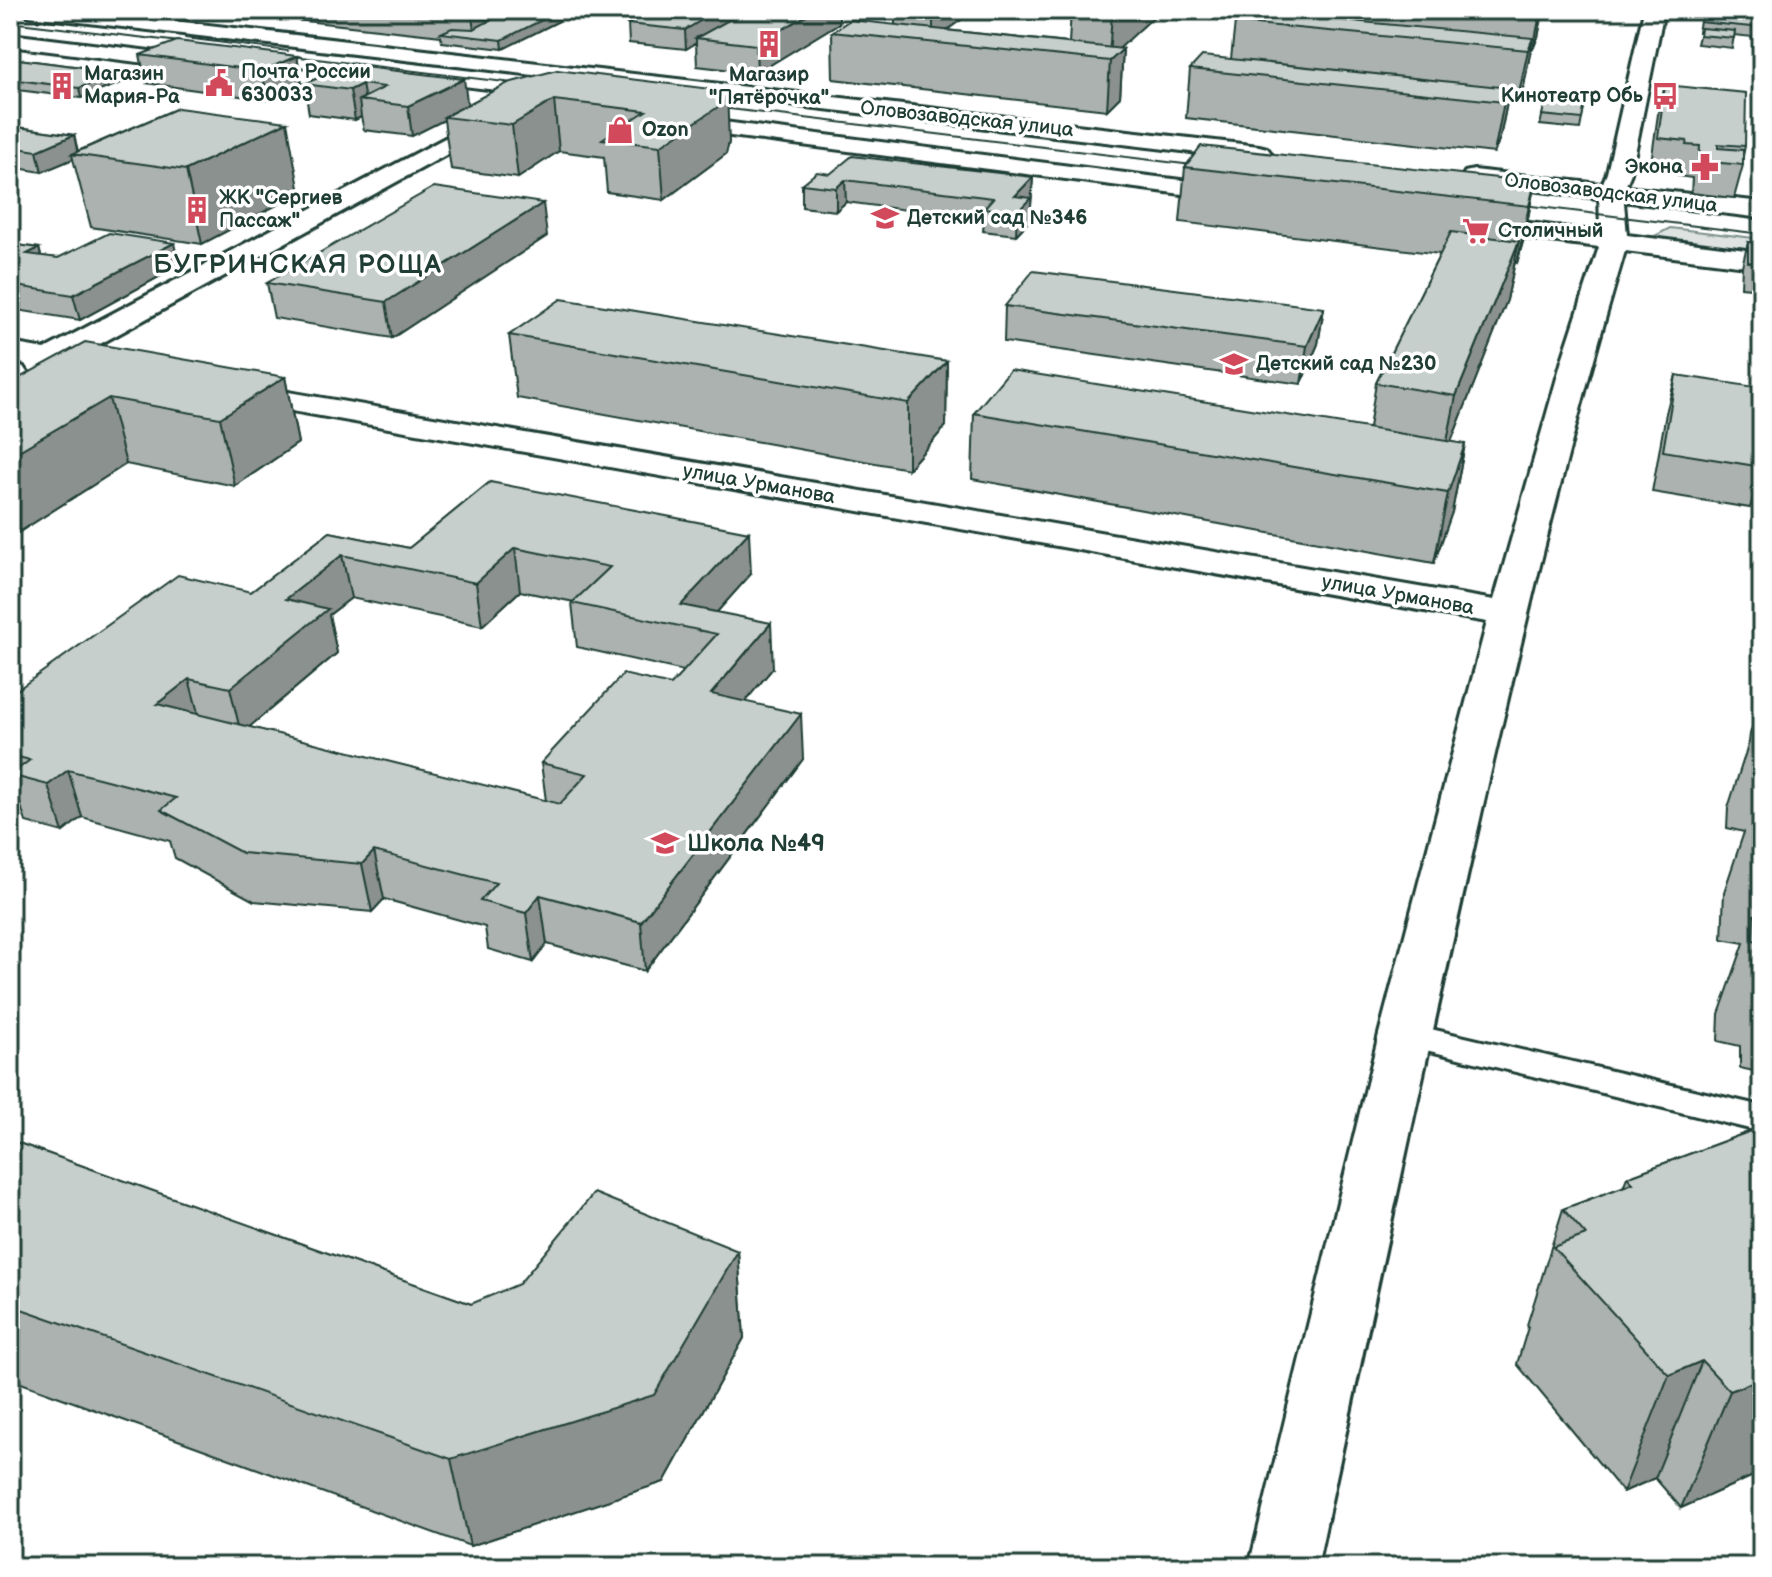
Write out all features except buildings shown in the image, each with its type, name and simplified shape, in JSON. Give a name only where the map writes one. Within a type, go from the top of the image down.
[{"type":"street","name":"Оловозаводская улица","points":[[29,10],[1277,155]]},
{"type":"street","points":[[1283,1567],[1405,1034],[1509,614],[1577,360],[1614,242],[1611,192],[1619,173],[1654,10]]},
{"type":"street","points":[[10,40],[555,107]]},
{"type":"street","points":[[10,381],[576,75]]},
{"type":"street","points":[[650,119],[1266,197]]},
{"type":"street","name":"Оловозаводская улица","points":[[1452,174],[1762,210]]},
{"type":"street","points":[[1440,220],[1762,260]]},
{"type":"street","points":[[10,352],[139,375]]},
{"type":"street","name":"улица Урманова","points":[[199,386],[1509,614]]},
{"type":"lane","points":[[1405,1034],[1762,1119]]},
{"type":"shaded area","points":[[1670,228],[1762,239],[1762,252],[1651,238]]},
{"type":"tram line","points":[[10,22],[197,44]]},
{"type":"tram line","points":[[185,38],[288,51]]},
{"type":"tram line","points":[[276,54],[530,85]]},
{"type":"tram line","points":[[705,106],[1209,167]]},
{"type":"tram line","points":[[1507,203],[1762,234]]},
{"type":"place","name":"Магазир \"Пятёрочка\"","points":[[769,44]]},
{"type":"place","name":"Почта России 630033","points":[[219,83]]},
{"type":"place","name":"Магазин Мария-Ра","points":[[62,86]]},
{"type":"place","name":"Кинотеатр Обь","points":[[1665,96]]},
{"type":"place","name":"Ozon","points":[[620,130]]},
{"type":"place","name":"Экона","points":[[1705,167]]},
{"type":"place","name":"ЖК \"Сергиев Пассаж\"","points":[[197,210]]},
{"type":"place","name":"Детский сад №346","points":[[885,218]]},
{"type":"place","name":"Столичный","points":[[1476,231]]},
{"type":"place","name":"Детский сад №230","points":[[1234,364]]},
{"type":"place","name":"Школа №49","points":[[665,843]]},
{"type":"district","name":"БУГРИНСКАЯ РОЩА","points":[[298,265]]}]
